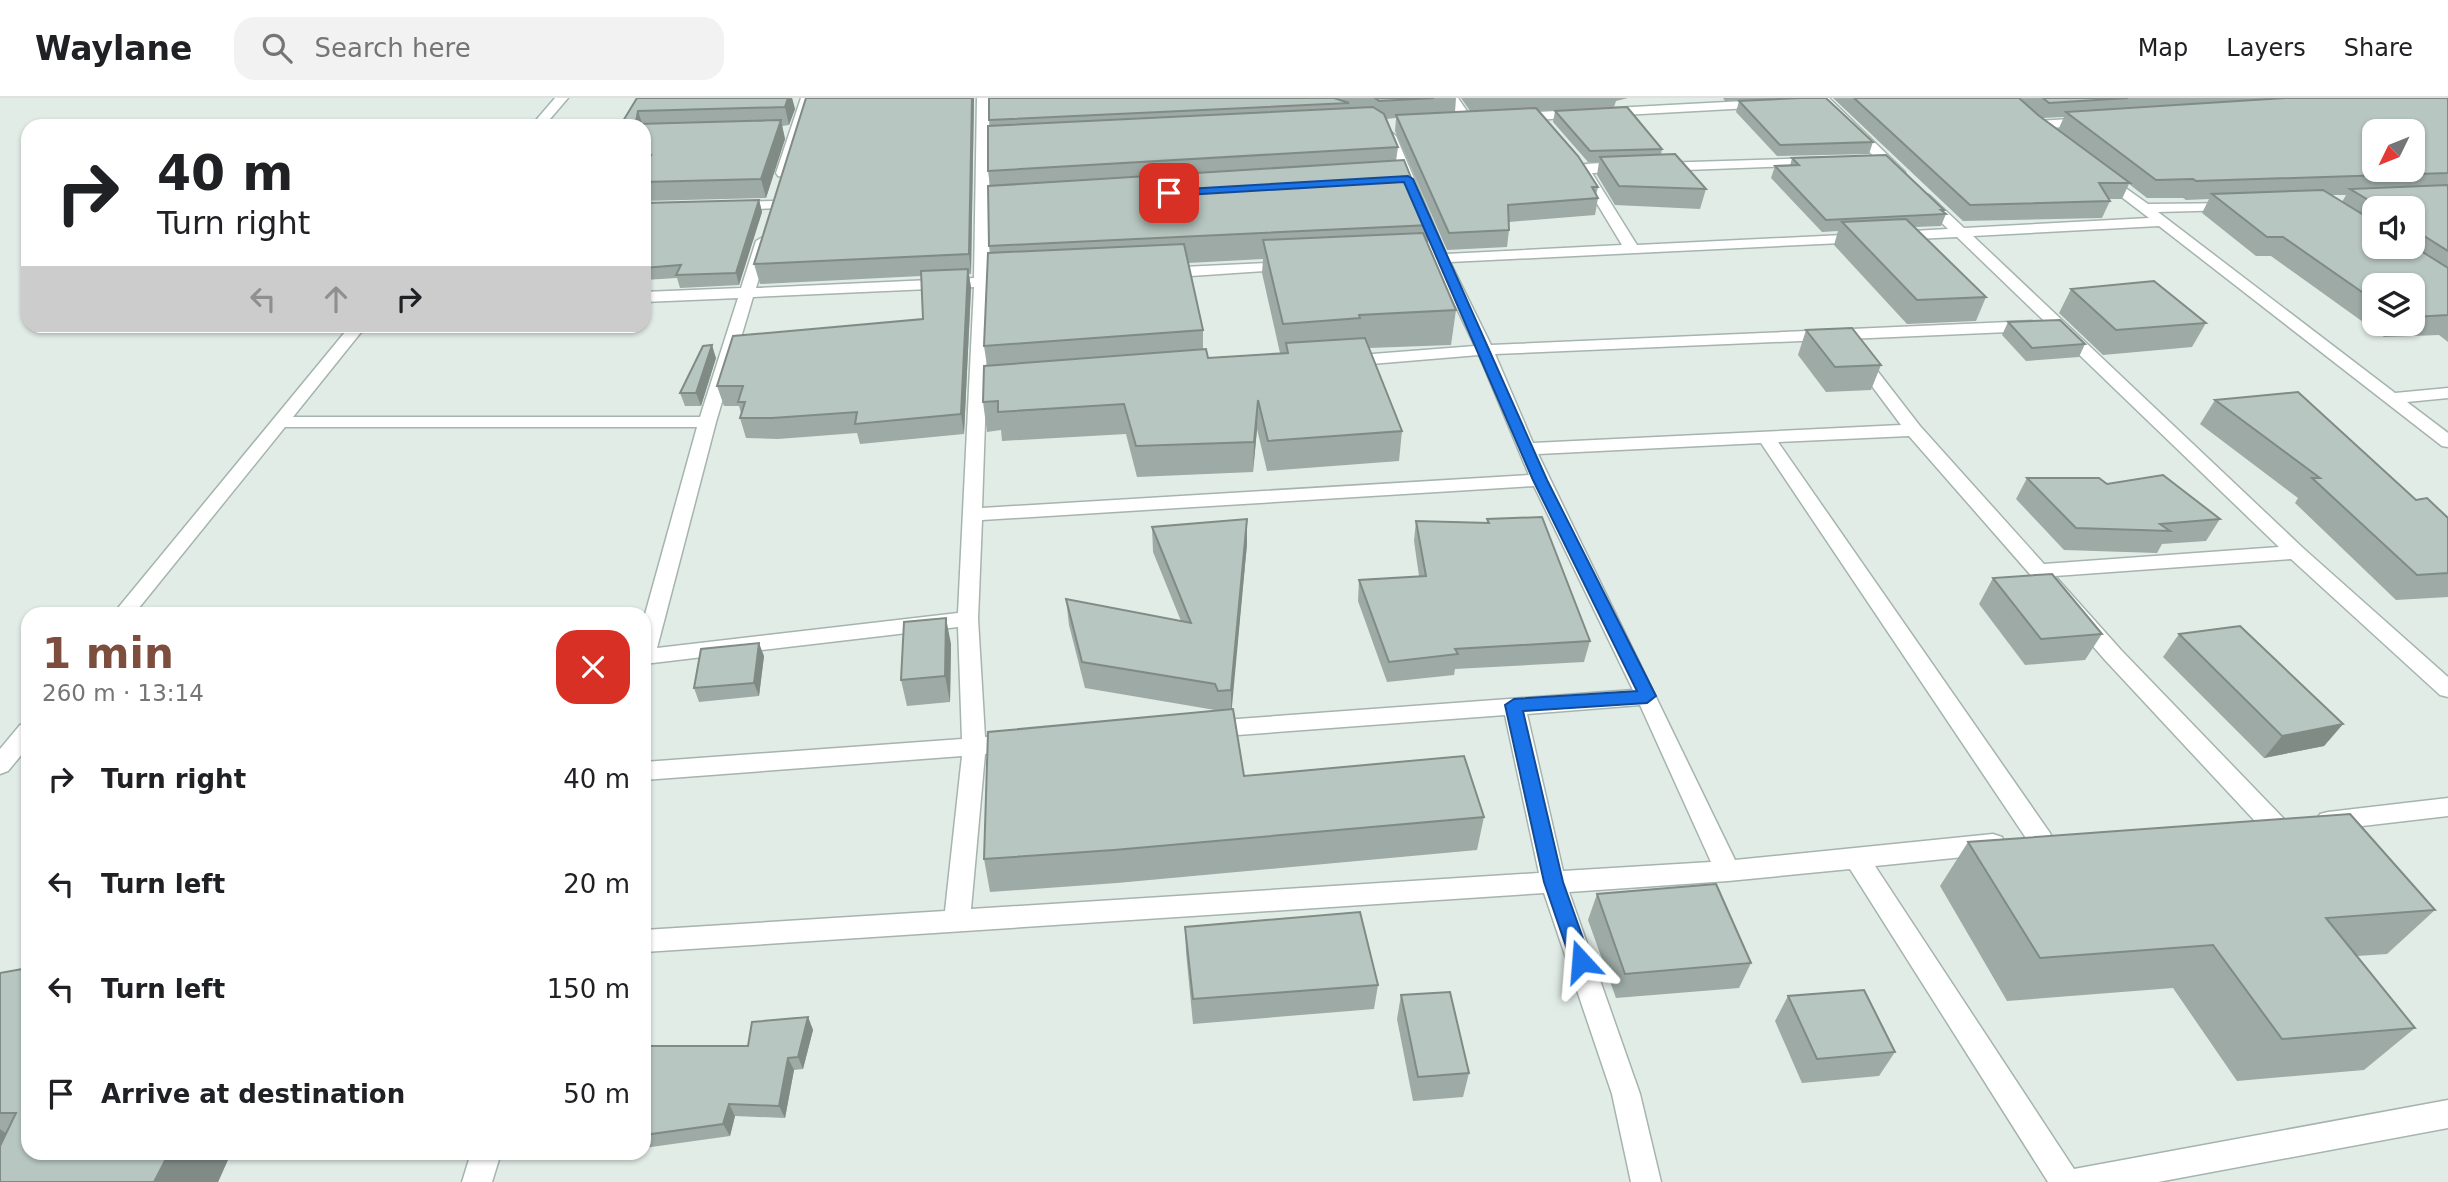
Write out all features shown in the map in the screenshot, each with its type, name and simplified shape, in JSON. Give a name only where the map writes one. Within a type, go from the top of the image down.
[{"type":"street","points":[[543,119],[562,98]]},
{"type":"street","points":[[651,630],[707,422],[770,218],[789,132],[807,98]]},
{"type":"street","points":[[957,919],[974,747],[968,619],[982,283],[990,204],[990,144],[982,98]]},
{"type":"street","points":[[1452,98],[1466,120]]},
{"type":"street","points":[[1819,100],[1878,160],[1960,233],[2296,552],[2448,689]]},
{"type":"street","points":[[1502,118],[1783,103]]},
{"type":"street","points":[[2021,111],[2059,142]]},
{"type":"street","points":[[1538,116],[1553,134]]},
{"type":"street","points":[[2037,125],[2105,121]]},
{"type":"street","points":[[1404,125],[1372,126],[1390,136],[1401,179],[1485,351],[1540,480],[1647,696],[1728,871]]},
{"type":"street","points":[[1633,249],[1580,165],[1830,162]]},
{"type":"street","points":[[2091,167],[2448,442]]},
{"type":"street","points":[[2144,208],[2251,205]]},
{"type":"street","points":[[722,206],[770,218]]},
{"type":"street","points":[[1384,261],[2162,222]]},
{"type":"street","points":[[1148,274],[1301,265]]},
{"type":"street","points":[[651,298],[1023,280]]},
{"type":"street","points":[[1334,362],[1485,351],[2058,325]]},
{"type":"street","points":[[129,607],[352,333]]},
{"type":"street","points":[[1842,335],[1914,430],[2113,655],[2276,827]]},
{"type":"street","points":[[977,389],[1032,385]]},
{"type":"street","points":[[2391,398],[2448,393]]},
{"type":"street","points":[[278,422],[707,422]]},
{"type":"street","points":[[1527,449],[1914,430]]},
{"type":"street","points":[[1766,438],[2041,840]]},
{"type":"street","points":[[972,515],[1540,480]]},
{"type":"street","points":[[2041,571],[2296,552]]},
{"type":"street","points":[[651,655],[968,619]]},
{"type":"street","points":[[1181,731],[1647,696]]},
{"type":"street","points":[[1514,705],[1553,882],[1626,1094],[1646,1182]]},
{"type":"street","points":[[0,765],[21,740]]},
{"type":"street","points":[[651,770],[1043,741]]},
{"type":"street","points":[[2248,828],[2448,807]]},
{"type":"street","points":[[651,941],[1728,871],[2069,838]]},
{"type":"street","points":[[1856,858],[2065,1182]]},
{"type":"street","points":[[2079,1182],[2448,1114]]},
{"type":"street","points":[[477,1182],[484,1160]]},
{"type":"building","points":[[637,98],[788,98],[785,107],[638,111],[637,119],[624,119]]},
{"type":"building","points":[[806,98],[972,98],[969,254],[754,264]]},
{"type":"building","points":[[989,98],[1334,98],[1349,103],[989,120]]},
{"type":"building","points":[[1375,98],[1434,98],[1379,101]]},
{"type":"building","points":[[1826,98],[1873,142],[1780,145],[1739,101]]},
{"type":"building","points":[[1854,98],[2019,98],[2130,183],[2099,183],[2110,201],[1970,205]]},
{"type":"building","points":[[2043,98],[2128,98],[2049,103]]},
{"type":"building","points":[[2285,98],[2448,98],[2448,173],[2426,174],[2426,119],[2362,119],[2362,176],[2156,180],[2066,112]]},
{"type":"building","points":[[1373,107],[1384,114],[1398,147],[988,171],[988,126]]},
{"type":"building","points":[[1627,107],[1662,149],[1590,151],[1555,111]]},
{"type":"building","points":[[1536,108],[1578,156],[1598,187],[1592,187],[1598,198],[1508,205],[1509,230],[1449,233],[1396,115]]},
{"type":"building","points":[[781,120],[761,179],[651,182],[651,124]]},
{"type":"building","points":[[1675,154],[1706,189],[1619,186],[1600,157]]},
{"type":"building","points":[[1886,155],[1946,214],[1826,220],[1775,166],[1799,165],[1792,158]]},
{"type":"building","points":[[1404,160],[1430,225],[989,246],[988,186]]},
{"type":"building","points":[[2448,185],[2448,251],[2425,237],[2425,196],[2362,196],[2350,189]]},
{"type":"building","points":[[2323,190],[2362,214],[2362,259],[2425,259],[2425,254],[2448,268],[2448,315],[2425,316],[2425,273],[2362,273],[2362,292],[2283,237],[2267,237],[2212,194]]},
{"type":"building","points":[[759,200],[736,273],[676,275],[681,265],[651,267],[651,203]]},
{"type":"building","points":[[1906,219],[1986,297],[1917,300],[1842,222]]},
{"type":"building","points":[[1423,233],[1456,310],[1359,315],[1360,318],[1283,324],[1263,240]]},
{"type":"building","points":[[1184,244],[1203,330],[984,346],[988,253]]},
{"type":"building","points":[[968,269],[961,414],[855,424],[857,412],[740,418],[745,402],[738,402],[743,386],[717,386],[733,336],[923,319],[921,271]]},
{"type":"building","points":[[2154,281],[2206,323],[2116,330],[2071,289]]},
{"type":"building","points":[[2060,320],[2085,344],[2032,348],[2008,322]]},
{"type":"building","points":[[1852,328],[1881,365],[1835,367],[1806,330]]},
{"type":"building","points":[[1365,338],[1402,431],[1268,441],[1258,400],[1254,442],[1136,446],[1124,404],[998,412],[998,401],[983,402],[984,366],[1206,349],[1208,358],[1288,353],[1286,343]]},
{"type":"building","points":[[712,345],[696,393],[680,393],[703,346]]},
{"type":"building","points":[[2298,392],[2416,500],[2427,498],[2448,518],[2448,573],[2417,575],[2312,478],[2320,478],[2215,400]]},
{"type":"building","points":[[2163,475],[2220,519],[2160,524],[2170,531],[2076,528],[2027,478],[2099,478],[2107,484]]},
{"type":"building","points":[[1542,517],[1590,641],[1455,649],[1458,654],[1389,662],[1359,580],[1426,576],[1416,521],[1489,523],[1487,519]]},
{"type":"building","points":[[1247,519],[1231,690],[1218,691],[1215,684],[1082,662],[1066,599],[1191,623],[1152,527]]},
{"type":"building","points":[[2052,574],[2102,634],[2041,639],[1993,578]]},
{"type":"building","points":[[946,618],[945,676],[901,680],[904,622]]},
{"type":"building","points":[[2240,626],[2343,724],[2282,736],[2179,634]]},
{"type":"building","points":[[759,643],[754,683],[694,688],[701,649]]},
{"type":"building","points":[[1233,709],[1244,776],[1464,756],[1484,817],[984,859],[988,732]]},
{"type":"building","points":[[2350,814],[2435,910],[2326,918],[2415,1028],[2282,1039],[2213,945],[2040,958],[1968,842]]},
{"type":"building","points":[[1716,884],[1751,963],[1625,974],[1597,894]]},
{"type":"building","points":[[1360,912],[1378,985],[1193,999],[1185,927]]},
{"type":"building","points":[[21,969],[21,1160],[165,1160],[154,1182],[0,1182],[0,1146],[16,1113],[0,1113],[0,973]]},
{"type":"building","points":[[1864,990],[1895,1052],[1817,1059],[1788,996]]},
{"type":"building","points":[[1450,992],[1469,1073],[1418,1077],[1401,995]]},
{"type":"building","points":[[808,1017],[798,1057],[788,1058],[779,1106],[729,1104],[723,1124],[651,1134],[651,1046],[748,1046],[752,1022]]},
{"type":"route","points":[[1169,193],[1408,179],[1440,258],[1485,351],[1540,480],[1647,696],[1514,705],[1553,882],[1581,961]]}]
